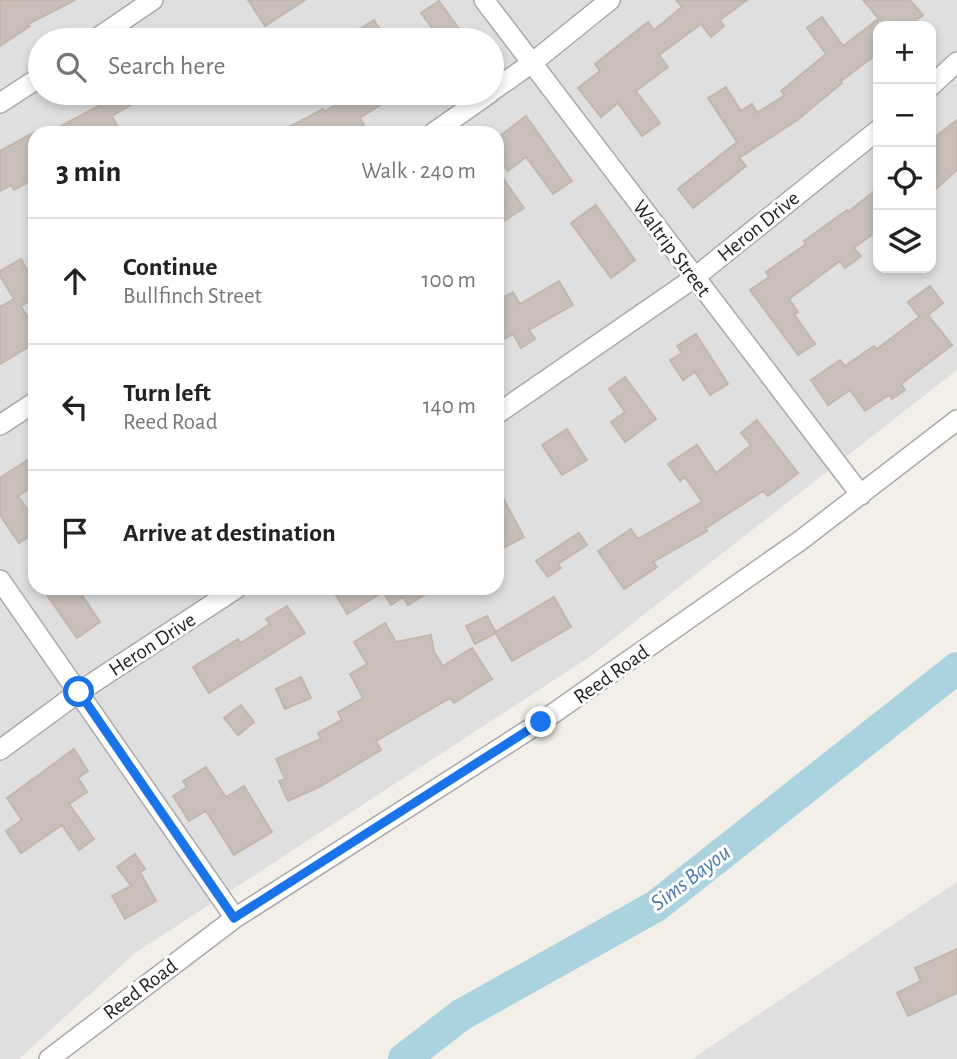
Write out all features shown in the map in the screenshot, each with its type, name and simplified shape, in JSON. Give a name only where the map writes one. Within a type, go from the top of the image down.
[{"type":"street","points":[[112,28],[153,0]]},
{"type":"street","name":"Waltrip Street","points":[[484,0],[862,495]]},
{"type":"street","points":[[504,83],[610,0]]},
{"type":"street","points":[[933,84],[957,62]]},
{"type":"street","points":[[0,103],[28,85]]},
{"type":"street","points":[[443,126],[473,105]]},
{"type":"street","name":"Heron Drive","points":[[504,409],[694,278],[873,134]]},
{"type":"street","points":[[0,425],[28,407]]},
{"type":"street","name":"Reed Road","points":[[49,1059],[234,918],[541,722],[802,540],[957,420]]},
{"type":"street","points":[[0,580],[234,918]]},
{"type":"street","name":"Heron Drive","points":[[0,750],[79,692],[226,595]]},
{"type":"shaded area","points":[[0,0],[957,0],[957,370],[591,656],[135,953],[19,1059],[0,1059]]},
{"type":"shaded area","points":[[957,882],[957,1059],[692,1059]]},
{"type":"building","points":[[0,0],[75,0],[28,24],[30,26],[0,46]]},
{"type":"building","points":[[248,0],[305,0],[265,26]]},
{"type":"building","points":[[676,0],[747,0],[720,20],[724,26],[711,37],[701,24],[659,55],[668,67],[636,91],[660,123],[642,136],[618,103],[601,117],[578,88],[600,71],[595,64],[648,22],[654,30],[682,7]]},
{"type":"building","points":[[863,0],[910,0],[923,15],[915,21],[881,21]]},
{"type":"building","points":[[439,1],[458,28],[432,28],[421,13]]},
{"type":"building","points":[[822,17],[843,46],[873,23],[873,57],[796,121],[739,158],[746,166],[693,208],[678,189],[737,142],[708,98],[726,87],[741,111],[752,104],[757,113],[785,95],[781,91],[826,54],[807,28]]},
{"type":"building","points":[[374,20],[379,28],[361,28]]},
{"type":"building","points":[[100,105],[131,105],[112,116],[117,126],[61,126]]},
{"type":"building","points":[[335,105],[380,105],[360,118],[362,126],[291,126],[323,109],[325,112]]},
{"type":"building","points":[[526,116],[572,181],[553,194],[526,157],[508,171],[504,166],[504,133]]},
{"type":"building","points":[[957,120],[957,170],[936,189],[936,147],[936,136]]},
{"type":"building","points":[[28,136],[28,182],[14,190],[11,185],[0,191],[0,151]]},
{"type":"building","points":[[504,180],[524,208],[504,221]]},
{"type":"building","points":[[873,192],[873,234],[854,248],[861,256],[845,268],[840,261],[789,299],[798,312],[794,314],[815,344],[798,355],[750,290],[769,277],[766,272],[806,244],[804,241],[847,210],[848,212]]},
{"type":"building","points":[[596,205],[635,260],[611,278],[571,223]]},
{"type":"building","points":[[21,259],[28,272],[28,302],[21,306],[28,318],[28,347],[0,364],[0,307],[14,299],[0,276],[0,271]]},
{"type":"building","points":[[559,281],[573,305],[529,330],[535,339],[521,348],[513,334],[504,339],[504,297],[513,292],[520,304]]},
{"type":"building","points":[[930,286],[943,303],[928,315],[952,345],[901,384],[905,390],[892,399],[889,395],[865,411],[850,390],[828,405],[811,380],[840,360],[845,366],[874,346],[877,349],[919,317],[908,302]]},
{"type":"building","points":[[696,334],[728,384],[710,395],[695,372],[683,380],[670,360],[682,353],[677,346]]},
{"type":"building","points":[[625,377],[656,419],[625,442],[611,422],[625,412],[609,389]]},
{"type":"building","points":[[757,420],[798,473],[768,496],[763,491],[706,528],[707,531],[653,562],[657,567],[624,589],[598,551],[631,529],[638,539],[702,502],[685,477],[680,481],[668,464],[697,445],[716,473],[751,445],[741,433]]},
{"type":"building","points":[[567,429],[587,460],[562,475],[542,445]]},
{"type":"building","points":[[28,460],[28,490],[18,496],[28,510],[28,537],[19,543],[0,515],[0,478]]},
{"type":"building","points":[[504,500],[524,537],[504,547]]},
{"type":"building","points":[[579,533],[587,545],[558,564],[561,568],[548,577],[536,561]]},
{"type":"building","points":[[47,595],[82,595],[100,622],[77,638]]},
{"type":"building","points":[[336,595],[378,595],[347,614]]},
{"type":"building","points":[[385,595],[424,595],[408,605],[403,597],[391,605]]},
{"type":"building","points":[[554,597],[571,627],[512,661],[495,632]]},
{"type":"building","points":[[287,606],[305,633],[209,693],[193,667],[238,639],[241,643],[270,624],[266,619]]},
{"type":"building","points":[[487,616],[496,633],[475,644],[466,626]]},
{"type":"building","points":[[385,623],[396,642],[431,635],[434,652],[443,666],[472,648],[492,679],[454,703],[450,698],[376,741],[381,750],[319,787],[288,801],[279,781],[285,779],[276,759],[321,739],[318,733],[342,720],[338,712],[363,698],[350,674],[367,664],[354,642]]},
{"type":"building","points":[[301,677],[311,698],[285,709],[276,689]]},
{"type":"building","points":[[241,705],[254,722],[238,735],[224,718]]},
{"type":"building","points":[[74,749],[88,771],[78,778],[87,792],[69,804],[94,839],[79,850],[62,825],[21,853],[6,831],[22,820],[7,798]]},
{"type":"building","points":[[206,767],[226,797],[244,786],[272,832],[234,855],[206,811],[189,821],[173,796],[187,787],[183,781]]},
{"type":"building","points":[[135,854],[145,869],[140,872],[156,901],[125,919],[112,896],[131,886],[117,867]]},
{"type":"building","points":[[957,949],[957,993],[908,1016],[897,993],[921,981],[915,968]]},
{"type":"waterway","name":"Sims Bayou","points":[[404,1059],[461,1015],[656,906],[957,668]]},
{"type":"route","points":[[79,692],[234,918],[541,722]]}]
